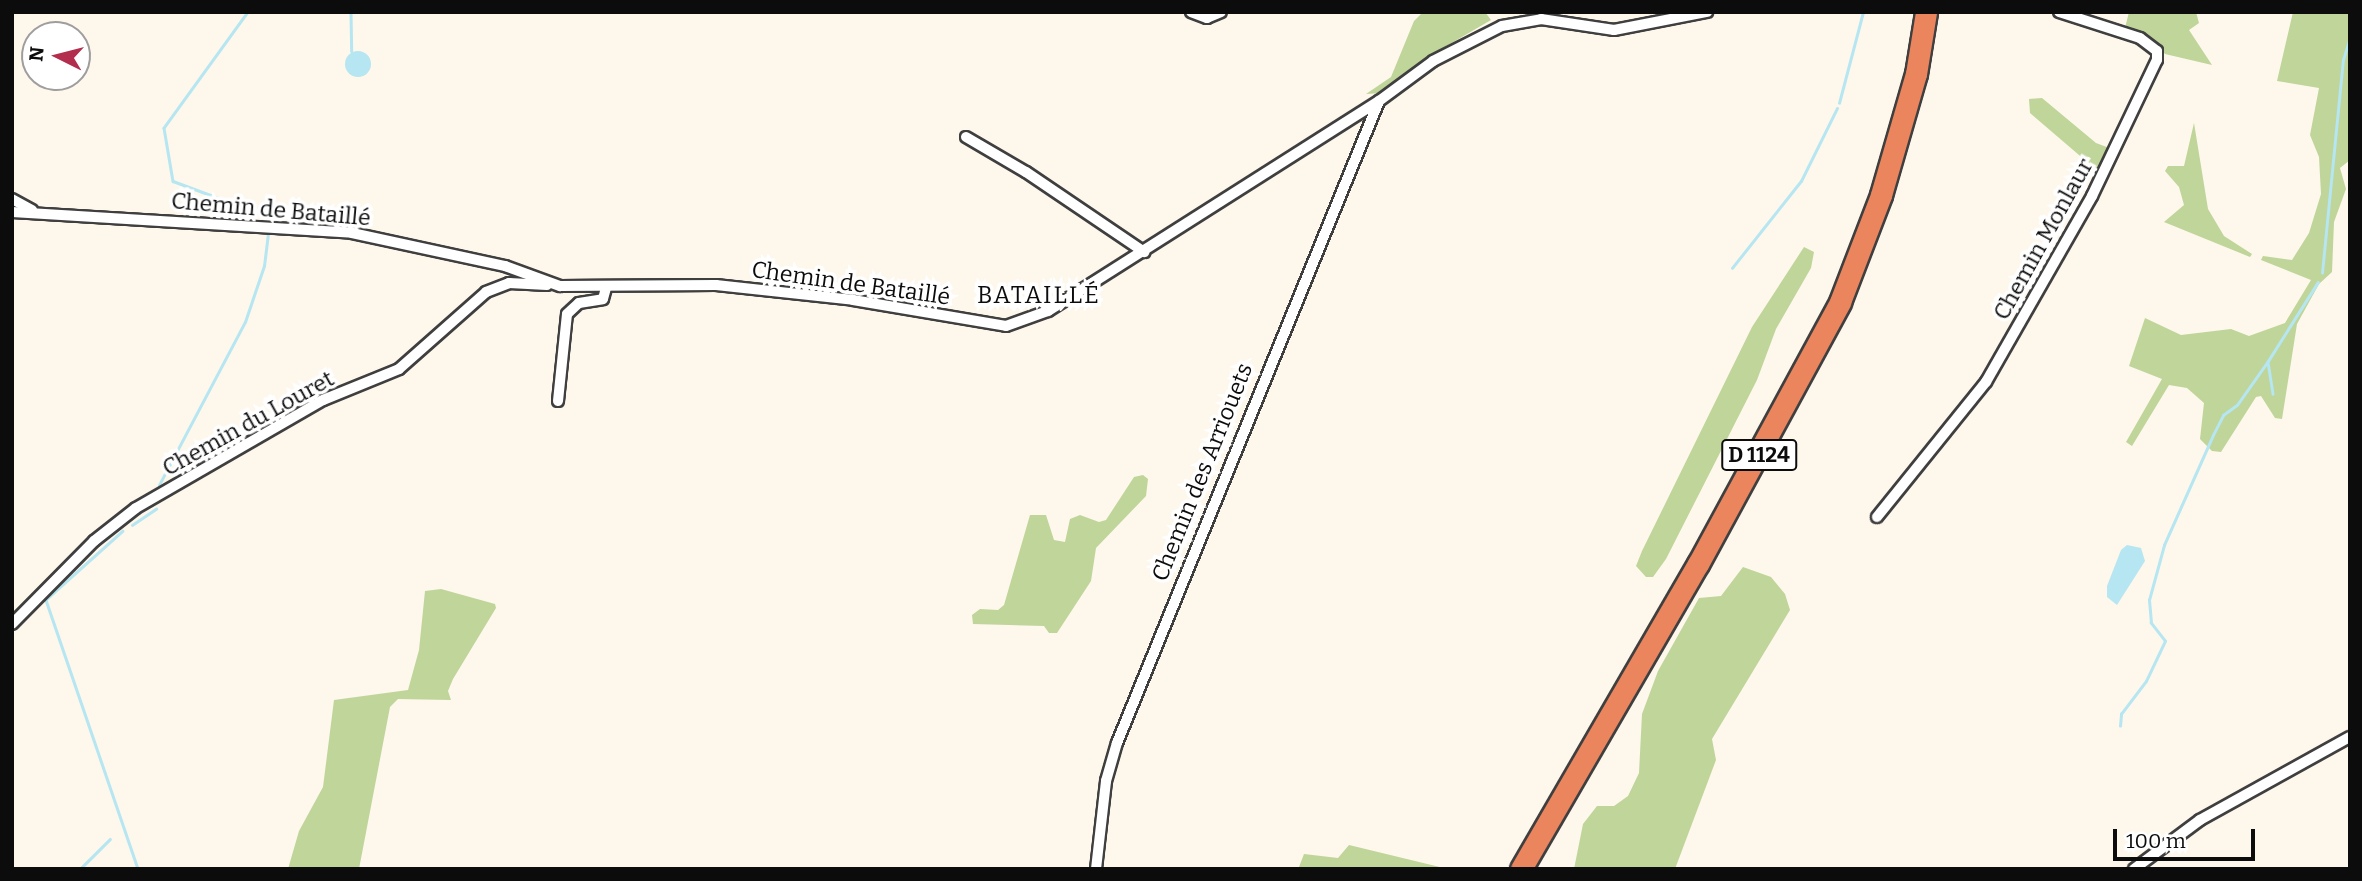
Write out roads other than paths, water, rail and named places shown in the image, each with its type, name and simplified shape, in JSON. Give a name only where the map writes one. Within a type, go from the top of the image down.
[{"type":"highway","name":"D 1124","points":[[1521,869],[1698,564],[1840,302],[1881,195],[1916,74],[1926,12]]},
{"type":"street","points":[[1191,12],[1207,18],[1221,12]]},
{"type":"street","name":"Chemin de Bataillé","points":[[12,212],[34,211],[352,233],[492,263],[560,286],[716,285],[853,300],[1006,326],[1034,319],[1144,252],[1379,101],[1433,61],[1502,26],[1541,19],[1614,30],[1707,12]]},
{"type":"street","name":"Chemin Monlaur","points":[[1877,517],[1986,382],[2098,186],[2157,60],[2157,51],[2140,38],[2059,12]]},
{"type":"street","name":"Chemin des Arriouets","points":[[1096,869],[1106,781],[1120,735],[1379,101]]},
{"type":"street","points":[[965,137],[1026,172],[1144,252]]},
{"type":"street","name":"Chemin de Bataillé","points":[[12,199],[34,211]]},
{"type":"street","name":"Chemin du Louret","points":[[12,624],[94,541],[136,508],[323,400],[400,369],[497,286],[560,286]]},
{"type":"street","points":[[558,401],[567,314],[579,303],[603,299],[606,288]]},
{"type":"street","points":[[2134,869],[2221,807],[2350,737]]},
{"type":"water","points":[[358,51],[368,54],[371,64],[368,74],[358,77],[348,74],[345,64],[348,54]]},
{"type":"water","points":[[2127,545],[2141,548],[2145,561],[2117,605],[2107,597],[2107,586],[2121,550]]},
{"type":"waterway","points":[[248,12],[164,128],[173,181],[270,217]]},
{"type":"waterway","points":[[351,12],[352,51]]},
{"type":"waterway","points":[[1839,103],[1863,12]]},
{"type":"waterway","points":[[2322,273],[2343,60],[2350,37]]},
{"type":"waterway","points":[[1732,268],[1801,181],[1837,108]]},
{"type":"waterway","points":[[159,485],[245,322],[264,266],[268,232]]},
{"type":"waterway","points":[[2120,726],[2121,714],[2146,681],[2165,641],[2151,623],[2149,600],[2164,545],[2213,435],[2223,415],[2237,405],[2268,361],[2318,282]]},
{"type":"waterway","points":[[2268,362],[2273,394]]},
{"type":"waterway","points":[[132,525],[156,509]]},
{"type":"waterway","points":[[123,531],[46,600],[138,869]]},
{"type":"waterway","points":[[80,869],[110,839]]},
{"type":"district","name":"BATAILLÉ","points":[[1039,296]]}]
